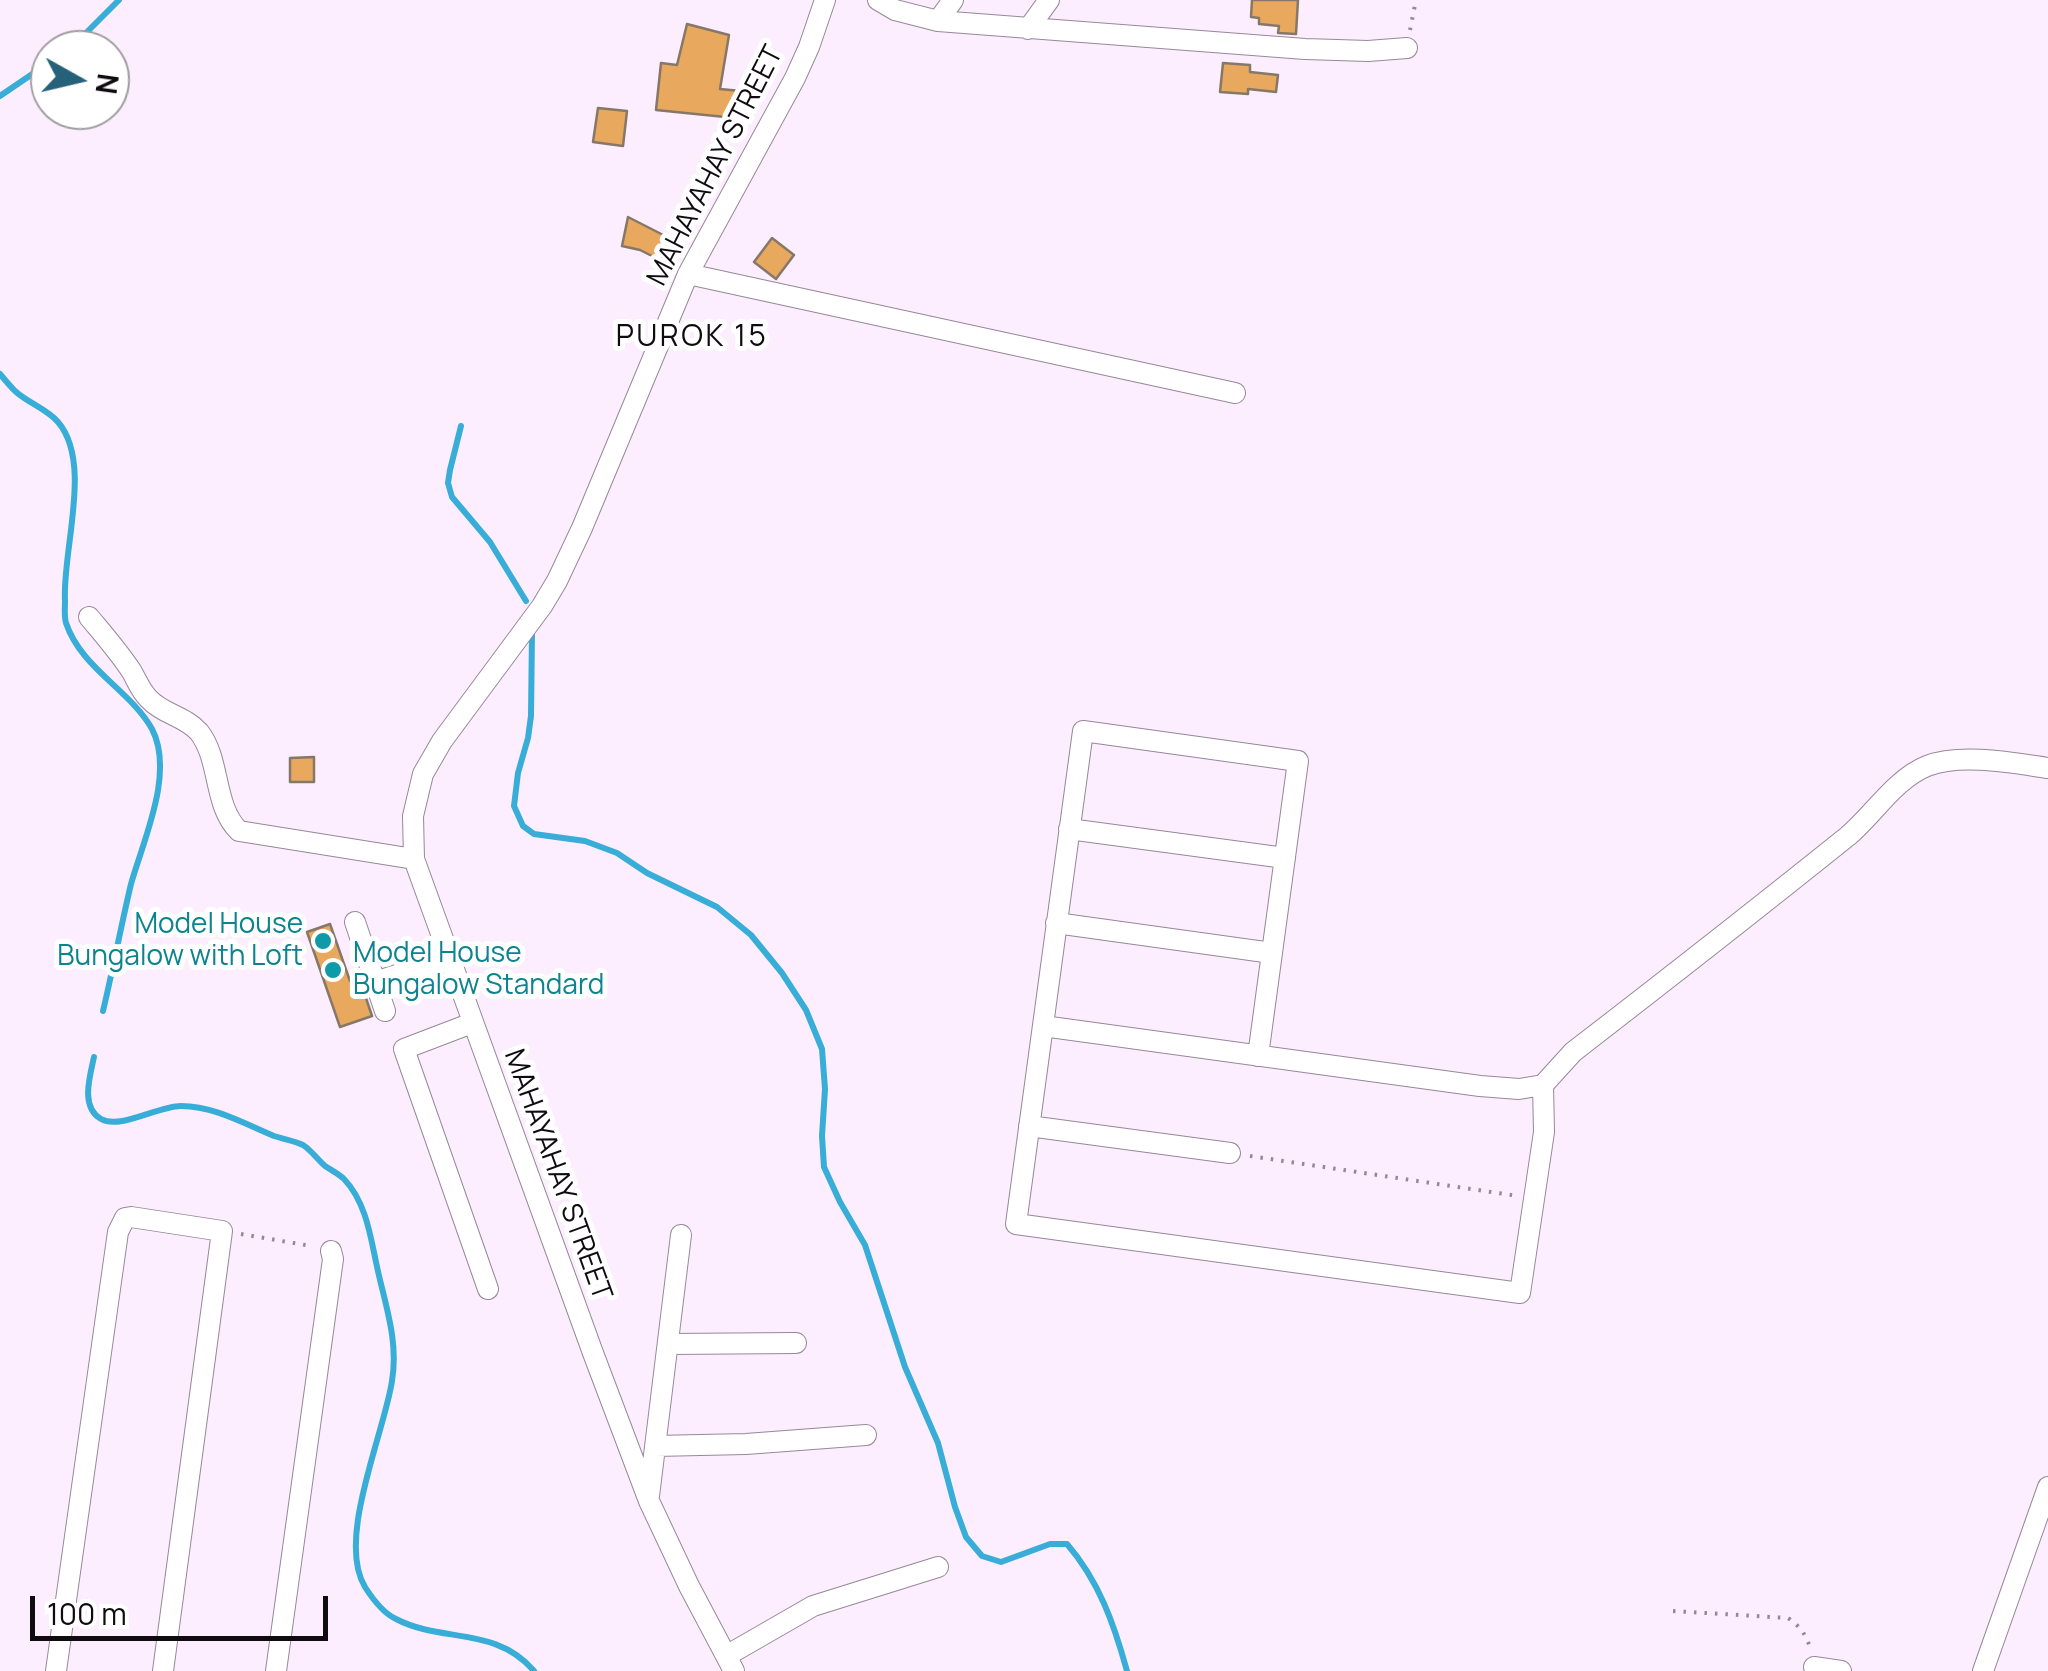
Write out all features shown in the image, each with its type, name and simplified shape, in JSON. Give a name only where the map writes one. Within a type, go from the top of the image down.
[{"type":"street","name":"MAHAYAHAY STREET","points":[[730,1664],[649,1501],[414,859],[413,816],[424,774],[442,741],[542,606],[564,568],[688,274],[795,78],[825,0]]},
{"type":"street","points":[[878,0],[895,10],[938,21],[1322,50],[1407,48]]},
{"type":"street","points":[[938,21],[954,0]]},
{"type":"street","points":[[1028,29],[1050,0]]},
{"type":"street","points":[[688,274],[1235,393]]},
{"type":"street","points":[[89,617],[145,696],[157,708],[199,733],[228,816],[239,832],[414,859]]},
{"type":"street","points":[[1258,1056],[1298,761],[1083,731],[1016,1224],[1520,1293],[1544,1132],[1543,1086],[1572,1052],[1852,832],[1902,782],[1922,768],[1939,762],[1986,761],[2048,768]]},
{"type":"street","points":[[1069,829],[1285,858]]},
{"type":"street","points":[[355,922],[385,1011]]},
{"type":"street","points":[[1056,924],[1272,953]]},
{"type":"street","points":[[375,982],[449,958]]},
{"type":"street","points":[[472,1023],[404,1050],[488,1289]]},
{"type":"street","points":[[1042,1026],[1503,1089],[1543,1086]]},
{"type":"street","points":[[1029,1126],[1230,1154]]},
{"type":"street","points":[[56,1671],[120,1224],[131,1217],[222,1231],[163,1671]]},
{"type":"street","points":[[649,1501],[681,1235]]},
{"type":"street","points":[[276,1671],[331,1252]]},
{"type":"street","points":[[668,1344],[796,1343]]},
{"type":"street","points":[[655,1446],[800,1442],[866,1435]]},
{"type":"street","points":[[1983,1671],[2048,1486]]},
{"type":"street","points":[[730,1664],[813,1606],[938,1567]]},
{"type":"street","points":[[1814,1667],[1841,1671]]},
{"type":"path","points":[[1407,48],[1416,0]]},
{"type":"path","points":[[1230,1154],[1534,1198]]},
{"type":"path","points":[[222,1231],[331,1252]]},
{"type":"path","points":[[1673,1611],[1788,1618],[1806,1637],[1814,1667]]},
{"type":"building","points":[[1252,0],[1298,0],[1296,34],[1278,33],[1279,26],[1259,24],[1259,18],[1251,17]]},
{"type":"building","points":[[687,24],[729,35],[720,89],[752,92],[735,118],[656,110],[661,63],[677,65]]},
{"type":"building","points":[[1223,63],[1250,65],[1250,72],[1278,75],[1276,92],[1220,92]]},
{"type":"building","points":[[598,108],[627,111],[623,146],[593,142]]},
{"type":"building","points":[[628,217],[675,241],[664,262],[622,246]]},
{"type":"building","points":[[772,238],[794,255],[776,279],[754,262]]},
{"type":"building","points":[[314,757],[314,782],[290,782],[290,758]]},
{"type":"building","points":[[330,924],[350,981],[359,977],[372,1016],[340,1027],[307,932]]},
{"type":"waterway","points":[[89,30],[119,0]]},
{"type":"waterway","points":[[0,96],[30,76]]},
{"type":"waterway","points":[[0,374],[20,395],[54,417],[68,439],[75,483],[65,580],[66,623],[83,653],[143,715],[158,747],[155,807],[131,884],[103,1011]]},
{"type":"waterway","points":[[461,426],[448,483],[452,497],[490,542],[526,601]]},
{"type":"waterway","points":[[532,632],[531,716],[514,806],[523,826],[534,834],[585,841],[617,853],[647,873],[717,907],[751,935],[782,973],[806,1010],[822,1049],[824,1167],[865,1245],[905,1367],[938,1443],[966,1537],[982,1556],[1001,1562],[1050,1544],[1067,1544],[1104,1604],[1127,1671]]},
{"type":"waterway","points":[[94,1057],[89,1099],[90,1107],[101,1119],[118,1122],[181,1106],[205,1109],[303,1145],[351,1188],[369,1229],[394,1350],[392,1381],[359,1515],[358,1567],[365,1587],[382,1609],[396,1619],[503,1647],[534,1671]]},
{"type":"place","name":"Model House Bungalow with Loft","points":[[323,941]]},
{"type":"place","name":"Model House Bungalow Standard","points":[[333,970]]},
{"type":"district","name":"PUROK 15","points":[[692,338]]}]
